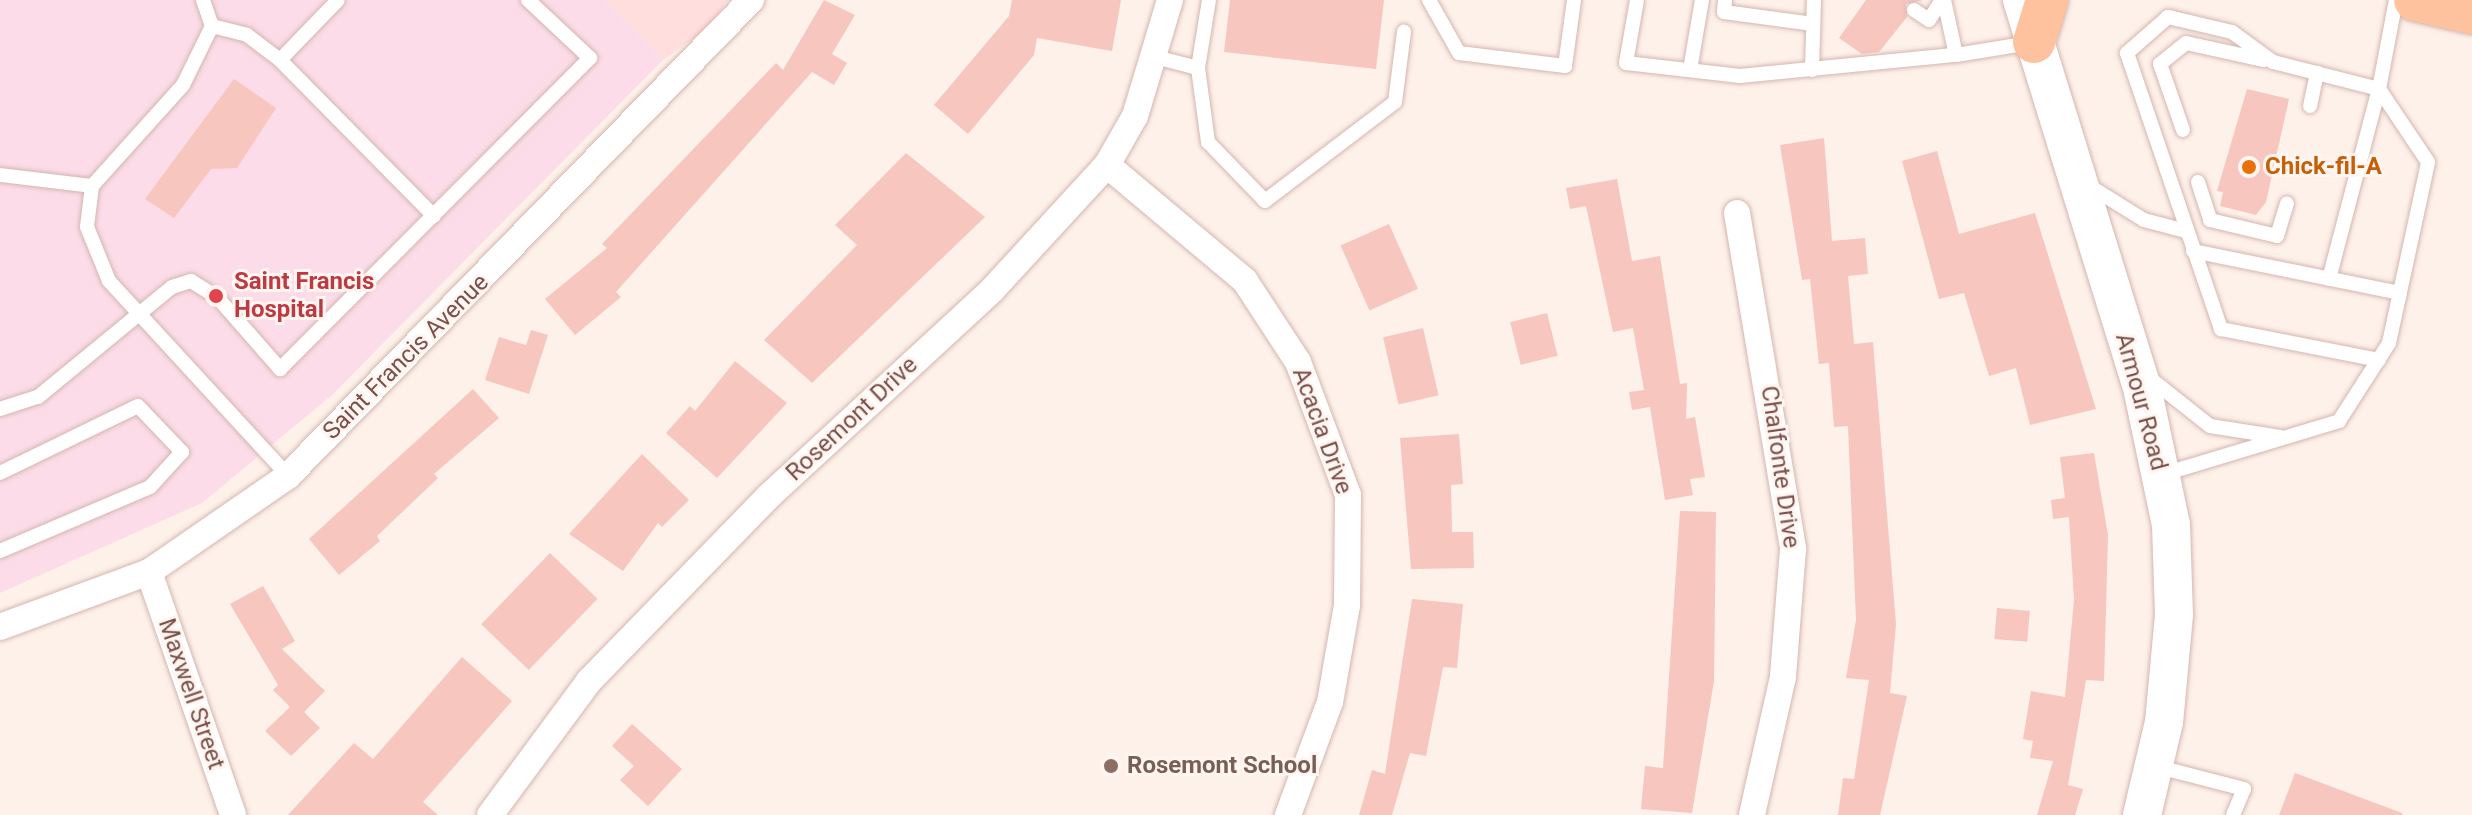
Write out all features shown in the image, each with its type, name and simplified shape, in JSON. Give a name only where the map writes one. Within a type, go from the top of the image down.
[{"type":"main road","points":[[2034,42],[2047,0]]},
{"type":"main road","points":[[2415,0],[2472,13]]},
{"type":"street","name":"Saint Francis Avenue","points":[[0,627],[149,572],[288,476],[751,0]]},
{"type":"street","name":"Rosemont Drive","points":[[490,815],[589,681],[769,496],[992,290],[1107,165],[1155,57],[1170,0]]},
{"type":"street","name":"Armour Road","points":[[2022,0],[2134,366],[2171,525],[2174,615],[2155,766],[2142,815]]},
{"type":"street","name":"Acacia Drive","points":[[1107,165],[1245,281],[1298,362],[1348,495],[1347,605],[1330,702],[1288,815]]},
{"type":"street","name":"Chalfonte Drive","points":[[1737,213],[1793,549],[1783,677],[1752,815]]},
{"type":"street","name":"Maxwell Street","points":[[149,572],[233,815]]},
{"type":"lane","points":[[203,0],[212,26],[183,85],[92,186],[87,227],[109,281],[288,476]]},
{"type":"lane","points":[[280,60],[338,0]]},
{"type":"lane","points":[[0,409],[38,397],[172,287],[191,281],[217,297],[280,369],[590,58],[528,0]]},
{"type":"lane","points":[[1209,0],[1198,68],[1208,142],[1265,201],[1395,102],[1404,32]]},
{"type":"lane","points":[[1429,0],[1459,53],[1565,66],[1574,0]]},
{"type":"lane","points":[[1637,0],[1626,63],[1690,70],[1812,70],[1956,55],[2034,42]]},
{"type":"lane","points":[[1690,70],[1702,0]]},
{"type":"lane","points":[[1725,0],[1724,12],[1813,24]]},
{"type":"lane","points":[[1812,70],[1814,0]]},
{"type":"lane","points":[[1914,10],[1929,20],[1943,0]]},
{"type":"lane","points":[[1943,0],[1956,55]]},
{"type":"lane","points":[[2329,279],[2379,89],[2396,0]]},
{"type":"lane","points":[[2273,62],[2232,32],[2168,17],[2127,53],[2221,329],[2379,360]]},
{"type":"lane","points":[[212,26],[247,35],[280,60],[434,216]]},
{"type":"lane","points":[[2160,475],[2339,421],[2379,360],[2400,293],[2428,162],[2379,89],[2186,43],[2160,64],[2183,130]]},
{"type":"lane","points":[[1155,57],[1198,68]]},
{"type":"lane","points":[[2310,106],[2317,73]]},
{"type":"lane","points":[[0,175],[92,186]]},
{"type":"lane","points":[[2074,175],[2144,220],[2186,231]]},
{"type":"lane","points":[[2198,182],[2210,220],[2277,236],[2287,203]]},
{"type":"lane","points":[[2193,251],[2400,293]]},
{"type":"lane","points":[[2134,366],[2210,426],[2284,438]]},
{"type":"lane","points":[[0,473],[138,406],[182,452],[150,487],[0,551]]},
{"type":"lane","points":[[2155,766],[2244,789],[2233,815]]},
{"type":"shaded area","name":"Saint Francis Hospital","points":[[0,0],[604,0],[663,60],[332,395],[202,503],[0,593]]},
{"type":"shaded area","points":[[604,0],[728,0],[707,29],[663,60]]},
{"type":"building","points":[[824,0],[855,15],[832,54],[847,63],[834,85],[812,72],[616,292],[621,297],[575,335],[545,299],[607,248],[602,244],[776,63],[783,70]]},
{"type":"building","points":[[1012,0],[1121,0],[1112,51],[1037,38],[1034,55],[968,134],[934,105],[1009,16]]},
{"type":"building","points":[[1230,0],[1384,0],[1376,69],[1224,52]]},
{"type":"building","points":[[1866,0],[1923,0],[1906,4],[1907,17],[1879,52],[1862,54],[1839,38]]},
{"type":"building","points":[[234,79],[276,108],[237,168],[211,169],[174,218],[145,199]]},
{"type":"building","name":"Chick-fil-A","points":[[2247,89],[2289,99],[2266,202],[2256,215],[2220,206],[2223,192],[2217,191]]},
{"type":"building","points":[[1824,138],[1832,241],[1865,238],[1868,274],[1848,276],[1854,344],[1873,342],[1896,624],[1890,693],[1907,696],[1880,815],[1838,815],[1843,778],[1854,779],[1869,680],[1846,678],[1856,620],[1848,426],[1834,427],[1829,363],[1819,364],[1810,279],[1802,280],[1780,145]]},
{"type":"building","points":[[1937,151],[1959,234],[2035,213],[2096,409],[2030,425],[2016,368],[1989,376],[1964,293],[1939,299],[1902,161]]},
{"type":"building","points":[[906,153],[985,217],[812,383],[764,340],[857,245],[835,225]]},
{"type":"building","points":[[1617,179],[1632,261],[1660,256],[1680,384],[1687,383],[1686,419],[1695,417],[1705,477],[1690,479],[1693,495],[1665,500],[1650,407],[1632,410],[1629,392],[1644,390],[1633,328],[1613,332],[1586,206],[1570,209],[1566,188]]},
{"type":"building","points":[[1389,224],[1418,289],[1369,310],[1341,246]]},
{"type":"building","points":[[1547,313],[1558,356],[1521,365],[1510,322]]},
{"type":"building","points":[[1423,328],[1439,395],[1399,404],[1383,337]]},
{"type":"building","points":[[531,330],[548,335],[529,394],[485,380],[499,337],[526,345]]},
{"type":"building","points":[[735,361],[787,403],[717,478],[666,433],[690,406],[695,411]]},
{"type":"building","points":[[473,389],[499,418],[434,474],[438,478],[377,536],[380,541],[339,575],[309,539]]},
{"type":"building","points":[[1459,434],[1463,484],[1451,485],[1452,532],[1473,532],[1474,568],[1411,569],[1400,438]]},
{"type":"building","points":[[2094,453],[2108,535],[2104,681],[2086,680],[2068,785],[2083,789],[2075,815],[2037,815],[2053,761],[2030,758],[2033,741],[2023,739],[2031,691],[2065,697],[2074,600],[2069,517],[2053,519],[2051,500],[2065,498],[2060,457]]},
{"type":"building","points":[[642,454],[689,500],[662,527],[658,523],[623,571],[569,534]]},
{"type":"building","points":[[1680,511],[1716,512],[1714,681],[1692,813],[1641,809],[1645,766],[1663,768]]},
{"type":"building","points":[[550,553],[597,599],[529,670],[481,624]]},
{"type":"building","points":[[263,586],[295,641],[282,649],[325,691],[304,712],[320,728],[291,756],[265,731],[290,707],[273,690],[278,685],[230,604]]},
{"type":"building","points":[[1412,599],[1463,604],[1457,668],[1443,667],[1426,756],[1410,753],[1392,815],[1359,815],[1372,770],[1385,774]]},
{"type":"building","points":[[1997,608],[2030,611],[2027,642],[1994,639]]},
{"type":"building","points":[[462,657],[512,701],[423,802],[438,815],[288,815],[354,743],[373,759]]},
{"type":"building","points":[[632,724],[682,769],[648,806],[620,780],[634,766],[612,746]]},
{"type":"building","points":[[2295,773],[2402,813],[2402,815],[2279,815]]},
{"type":"place","name":"Chick-fil-A","points":[[2249,167]]},
{"type":"place","name":"Saint Francis Hospital","points":[[216,296]]},
{"type":"place","name":"Rosemont School","points":[[1111,766]]}]
